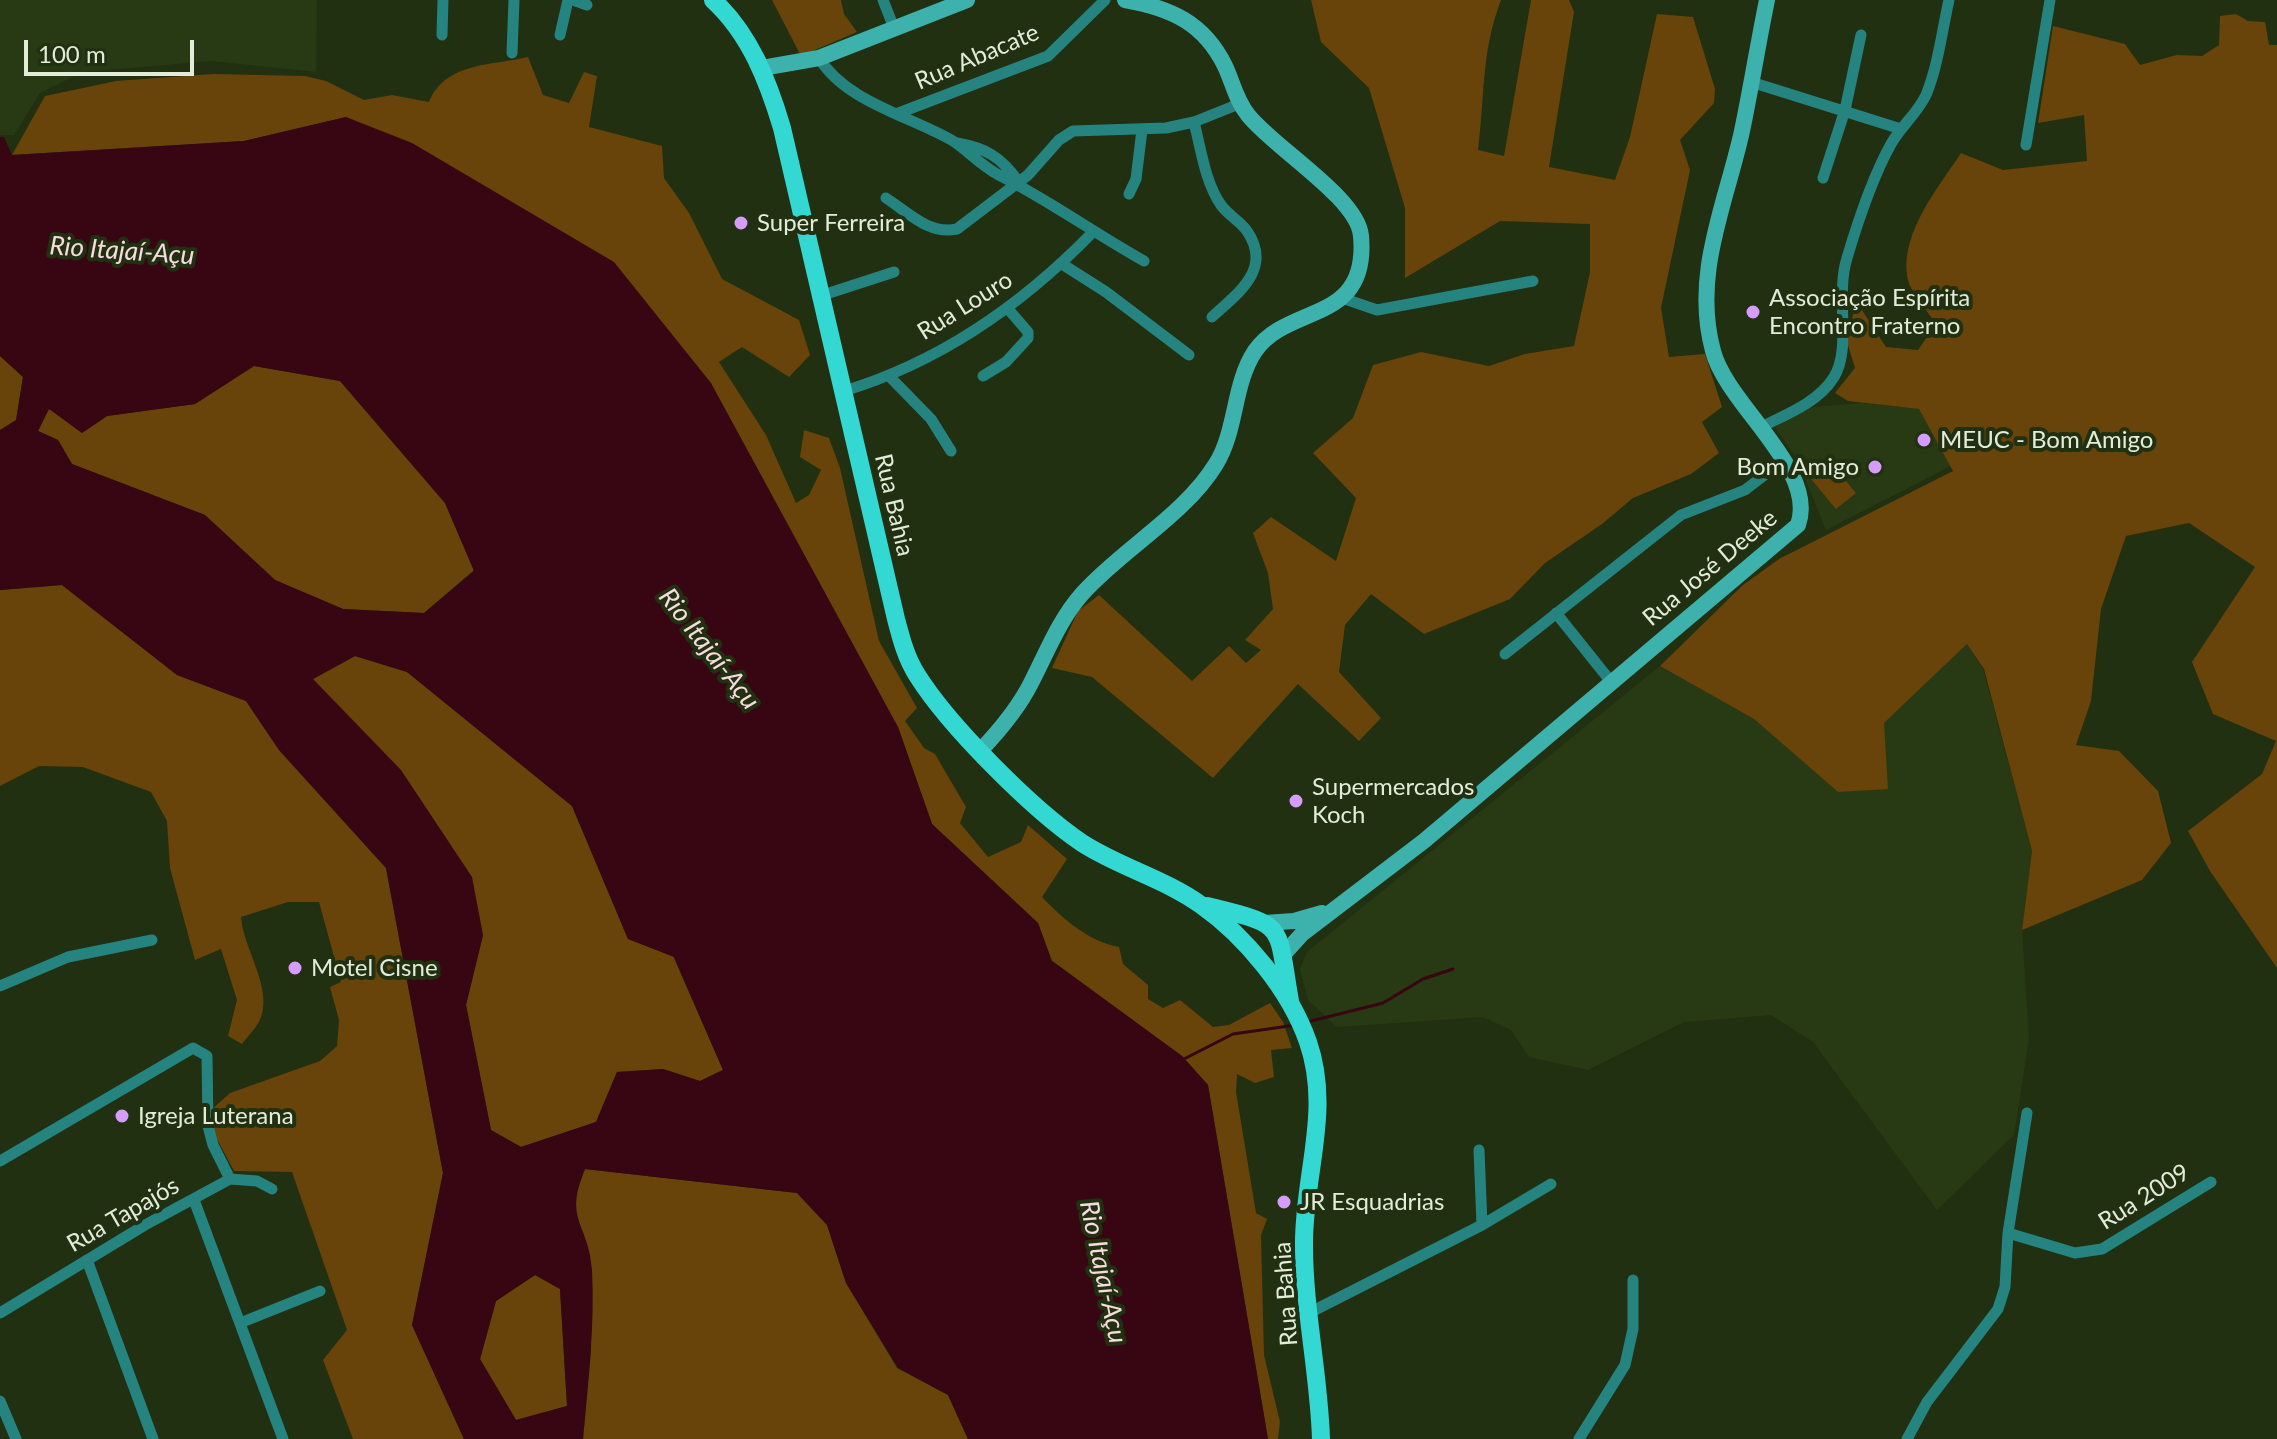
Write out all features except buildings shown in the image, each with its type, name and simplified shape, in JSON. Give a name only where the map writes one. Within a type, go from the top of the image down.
[{"type":"main road","name":"Rua Bahia","points":[[713,0],[740,33],[762,68],[782,128],[903,645],[915,672],[935,701],[981,750],[1045,815],[1083,844],[1200,904],[1264,923],[1280,936],[1295,1014]]},
{"type":"main road","name":"Rua Bahia","points":[[1200,904],[1243,942],[1295,1014],[1307,1040],[1315,1072],[1319,1115],[1304,1242],[1321,1439]]},
{"type":"main road","points":[[1243,942],[1251,928],[1264,923]]},
{"type":"main road","points":[[1262,966],[1275,963],[1283,955]]},
{"type":"street","points":[[442,35],[443,0]]},
{"type":"street","points":[[512,53],[514,0]]},
{"type":"street","points":[[560,35],[571,0],[587,5]]},
{"type":"street","points":[[883,0],[894,28]]},
{"type":"street","points":[[762,68],[819,58],[966,0]]},
{"type":"street","name":"Rua Abacate","points":[[896,114],[1048,56],[1105,0]]},
{"type":"street","points":[[981,750],[1025,695],[1059,625],[1081,595],[1188,496],[1217,463],[1247,364],[1258,347],[1271,335],[1322,312],[1342,298],[1353,282],[1360,259],[1360,227],[1339,197],[1265,136],[1239,104],[1225,67],[1195,24],[1149,4],[1125,0]]},
{"type":"street","name":"Rua José Deeke","points":[[1283,955],[1302,934],[1424,841],[1798,525],[1800,497],[1784,460],[1717,363],[1706,301],[1710,247],[1738,146],[1767,0]]},
{"type":"street","points":[[1759,428],[1813,399],[1833,379],[1840,366],[1842,274],[1884,159],[1927,93],[1949,0]]},
{"type":"street","points":[[2026,145],[2050,0]]},
{"type":"street","points":[[1823,178],[1845,110],[1861,35]]},
{"type":"street","points":[[819,58],[826,70],[846,85],[953,142],[997,173],[1018,182],[1093,232],[1144,261]]},
{"type":"street","points":[[1751,82],[1901,129]]},
{"type":"street","points":[[886,198],[931,229],[943,232],[957,229],[1018,182],[1059,140],[1073,131],[1142,130],[1194,122],[1239,104]]},
{"type":"street","points":[[1194,122],[1212,190],[1222,207],[1247,230],[1258,252],[1258,265],[1250,281],[1212,317]]},
{"type":"street","points":[[1129,194],[1136,179],[1142,130]]},
{"type":"street","name":"Rua Louro","points":[[844,391],[890,377],[1009,310],[1093,232]]},
{"type":"street","points":[[1062,264],[1189,355]]},
{"type":"street","points":[[820,296],[894,272]]},
{"type":"street","points":[[1342,298],[1377,310],[1533,281]]},
{"type":"street","points":[[983,376],[1006,362],[1028,338],[1028,332],[1009,310]]},
{"type":"street","points":[[890,377],[931,419],[951,451]]},
{"type":"street","points":[[1505,654],[1681,515],[1745,490],[1784,460]]},
{"type":"street","points":[[1556,613],[1612,683]]},
{"type":"street","name":"Rua José Deeke","points":[[1264,923],[1294,921],[1331,910]]},
{"type":"street","points":[[0,986],[68,957],[152,940]]},
{"type":"street","points":[[0,1161],[193,1048],[207,1056],[208,1126],[213,1145],[230,1179],[257,1181],[272,1189]]},
{"type":"street","points":[[1907,1439],[1927,1402],[1998,1309],[2005,1287],[2008,1233],[2027,1113]]},
{"type":"street","points":[[1479,1150],[1482,1225]]},
{"type":"street","name":"Rua Tapajós","points":[[0,1313],[230,1179]]},
{"type":"street","name":"Rua 2009","points":[[2008,1233],[2088,1254],[2102,1249],[2211,1182]]},
{"type":"street","points":[[1309,1313],[1482,1225],[1551,1184]]},
{"type":"street","points":[[194,1200],[283,1439]]},
{"type":"street","points":[[87,1260],[153,1439]]},
{"type":"street","points":[[1579,1439],[1625,1365],[1633,1329],[1633,1280]]},
{"type":"street","points":[[240,1323],[320,1291]]},
{"type":"street","points":[[0,1401],[16,1439]]},
{"type":"shaded area","points":[[0,0],[317,0],[316,72],[212,61],[83,72],[40,93],[14,135],[0,135]]},
{"type":"shaded area","points":[[772,0],[841,0],[844,14],[857,32],[801,56]]},
{"type":"shaded area","points":[[1311,0],[1501,0],[1487,56],[1478,150],[1504,156],[1531,0],[1569,0],[1574,12],[1549,167],[1615,180],[1630,137],[1657,14],[1693,17],[1715,89],[1714,103],[1680,140],[1690,170],[1661,308],[1669,357],[1705,354],[1722,407],[1702,422],[1719,453],[1691,474],[1633,498],[1602,524],[1545,563],[1510,599],[1424,634],[1371,594],[1345,625],[1339,672],[1381,718],[1359,741],[1298,684],[1213,778],[1092,677],[1052,668],[1078,611],[1099,595],[1192,681],[1229,646],[1246,663],[1261,650],[1245,640],[1273,609],[1268,573],[1253,533],[1271,517],[1336,561],[1356,498],[1313,453],[1353,418],[1373,365],[1421,352],[1489,366],[1525,354],[1574,346],[1590,272],[1590,224],[1500,221],[1405,278],[1405,208],[1369,88],[1321,42]]},
{"type":"shaded area","points":[[2236,14],[2248,21],[2265,22],[2269,45],[2277,45],[2277,968],[2210,871],[2188,831],[2262,774],[2276,741],[2213,714],[2192,662],[2255,567],[2189,523],[2126,536],[2101,609],[2091,701],[2076,745],[2119,751],[2158,791],[2171,843],[2142,880],[2022,930],[2032,851],[1984,669],[1967,644],[1884,723],[1888,789],[1838,792],[1754,719],[1660,666],[1743,585],[1779,559],[1953,471],[1919,409],[1848,401],[1835,393],[1855,368],[1847,342],[1856,301],[1886,347],[1918,350],[1936,324],[1911,288],[1907,260],[1915,227],[1923,211],[1961,153],[2003,170],[2087,161],[2084,115],[2038,123],[2053,26],[2125,44],[2140,65],[2177,55],[2202,56],[2219,45],[2220,16]]},
{"type":"shaded area","points":[[528,57],[543,95],[569,103],[584,72],[597,76],[589,127],[662,146],[664,178],[689,213],[722,279],[799,320],[810,355],[789,377],[742,347],[719,362],[766,435],[796,503],[809,495],[821,470],[800,457],[804,430],[829,438],[840,468],[879,641],[917,708],[905,721],[924,748],[935,754],[966,807],[960,823],[988,857],[1021,842],[1028,825],[1067,859],[1042,897],[1087,935],[1119,947],[1123,964],[1148,985],[1148,999],[1163,1008],[1180,1000],[1213,1027],[1229,1025],[1270,1003],[1283,1022],[1292,1048],[1271,1050],[1274,1077],[1255,1083],[1237,1074],[1236,1092],[1256,1213],[1267,1219],[1261,1235],[1264,1355],[1280,1422],[1278,1439],[1268,1439],[1208,1085],[1182,1056],[1051,960],[1038,923],[932,824],[898,727],[346,117],[244,141],[12,155],[45,96],[116,81],[213,74],[305,76],[326,81],[364,100],[392,95],[429,102],[446,79],[458,73]]},
{"type":"shaded area","points":[[0,356],[23,377],[16,421],[0,430]]},
{"type":"shaded area","points":[[254,366],[340,381],[445,503],[474,570],[424,613],[343,609],[275,580],[205,515],[72,464],[58,440],[38,431],[49,408],[82,433],[107,416],[195,404]]},
{"type":"shaded area","name":"Bom Amigo","points":[[1862,403],[1919,409],[1951,466],[1826,530],[1797,459],[1775,427],[1813,407]]},
{"type":"shaded area","points":[[1830,462],[1856,493],[1836,509],[1811,479]]},
{"type":"shaded area","points":[[62,585],[177,675],[246,701],[279,750],[386,868],[443,1173],[412,1325],[464,1439],[353,1439],[323,1360],[347,1330],[292,1172],[234,1171],[211,1128],[211,1110],[230,1093],[320,1061],[337,1046],[339,1020],[330,987],[341,982],[319,902],[288,902],[241,917],[263,993],[260,1020],[242,1044],[228,1036],[237,1000],[221,949],[195,960],[170,868],[167,821],[151,792],[83,767],[39,766],[0,786],[0,590]]},
{"type":"shaded area","points":[[1967,644],[1983,669],[2032,851],[2022,930],[2029,1039],[2014,1135],[1937,1210],[1813,1042],[1771,1015],[1684,1022],[1588,1070],[1529,1057],[1511,1030],[1483,1017],[1337,1027],[1308,1000],[1300,969],[1307,952],[1660,666],[1754,719],[1838,792],[1884,723]]},
{"type":"shaded area","points":[[355,656],[407,672],[572,806],[628,939],[673,956],[723,1070],[700,1081],[663,1069],[617,1072],[596,1122],[521,1147],[491,1130],[466,1005],[483,935],[313,679]]},
{"type":"shaded area","points":[[585,1169],[797,1193],[827,1225],[846,1283],[897,1368],[948,1395],[968,1439],[583,1439],[591,1350],[573,1202]]},
{"type":"shaded area","points":[[535,1275],[560,1289],[567,1406],[516,1420],[480,1359],[496,1301]]},
{"type":"water","name":"Rio Itajaí-Açu","points":[[346,117],[412,143],[614,262],[711,383],[898,727],[932,824],[1038,923],[1052,961],[1182,1056],[1208,1085],[1268,1439],[968,1439],[948,1395],[898,1368],[846,1283],[827,1225],[797,1193],[585,1169],[576,1200],[590,1254],[593,1312],[583,1439],[464,1439],[412,1325],[443,1173],[386,868],[279,750],[246,701],[177,675],[62,585],[0,590],[0,430],[16,420],[23,377],[0,356],[0,137],[4,137],[12,155],[244,141]],"holes":[[[254,366],[340,381],[445,503],[474,571],[424,613],[343,609],[275,580],[205,515],[72,464],[58,440],[38,431],[49,409],[82,433],[107,416],[195,404]],[[355,656],[407,672],[572,806],[628,939],[674,957],[723,1070],[700,1081],[663,1069],[617,1072],[596,1122],[521,1147],[491,1130],[466,1005],[483,935],[472,877],[401,770],[313,679]],[[535,1275],[560,1289],[567,1406],[516,1420],[480,1359],[496,1301]]]},
{"type":"waterway","points":[[1307,1022],[1383,1003],[1423,979],[1453,969]]},
{"type":"waterway","points":[[1182,1060],[1233,1034],[1296,1025]]},
{"type":"place","name":"Super Ferreira","points":[[741,223]]},
{"type":"place","name":"Associação Espírita Encontro Fraterno","points":[[1753,312]]},
{"type":"place","name":"MEUC - Bom Amigo","points":[[1924,440]]},
{"type":"place","name":"Bom Amigo","points":[[1875,467]]},
{"type":"place","name":"Supermercados Koch","points":[[1296,801]]},
{"type":"place","name":"Motel Cisne","points":[[295,968]]},
{"type":"place","name":"Igreja Luterana","points":[[122,1116]]},
{"type":"place","name":"JR Esquadrias","points":[[1284,1202]]}]
